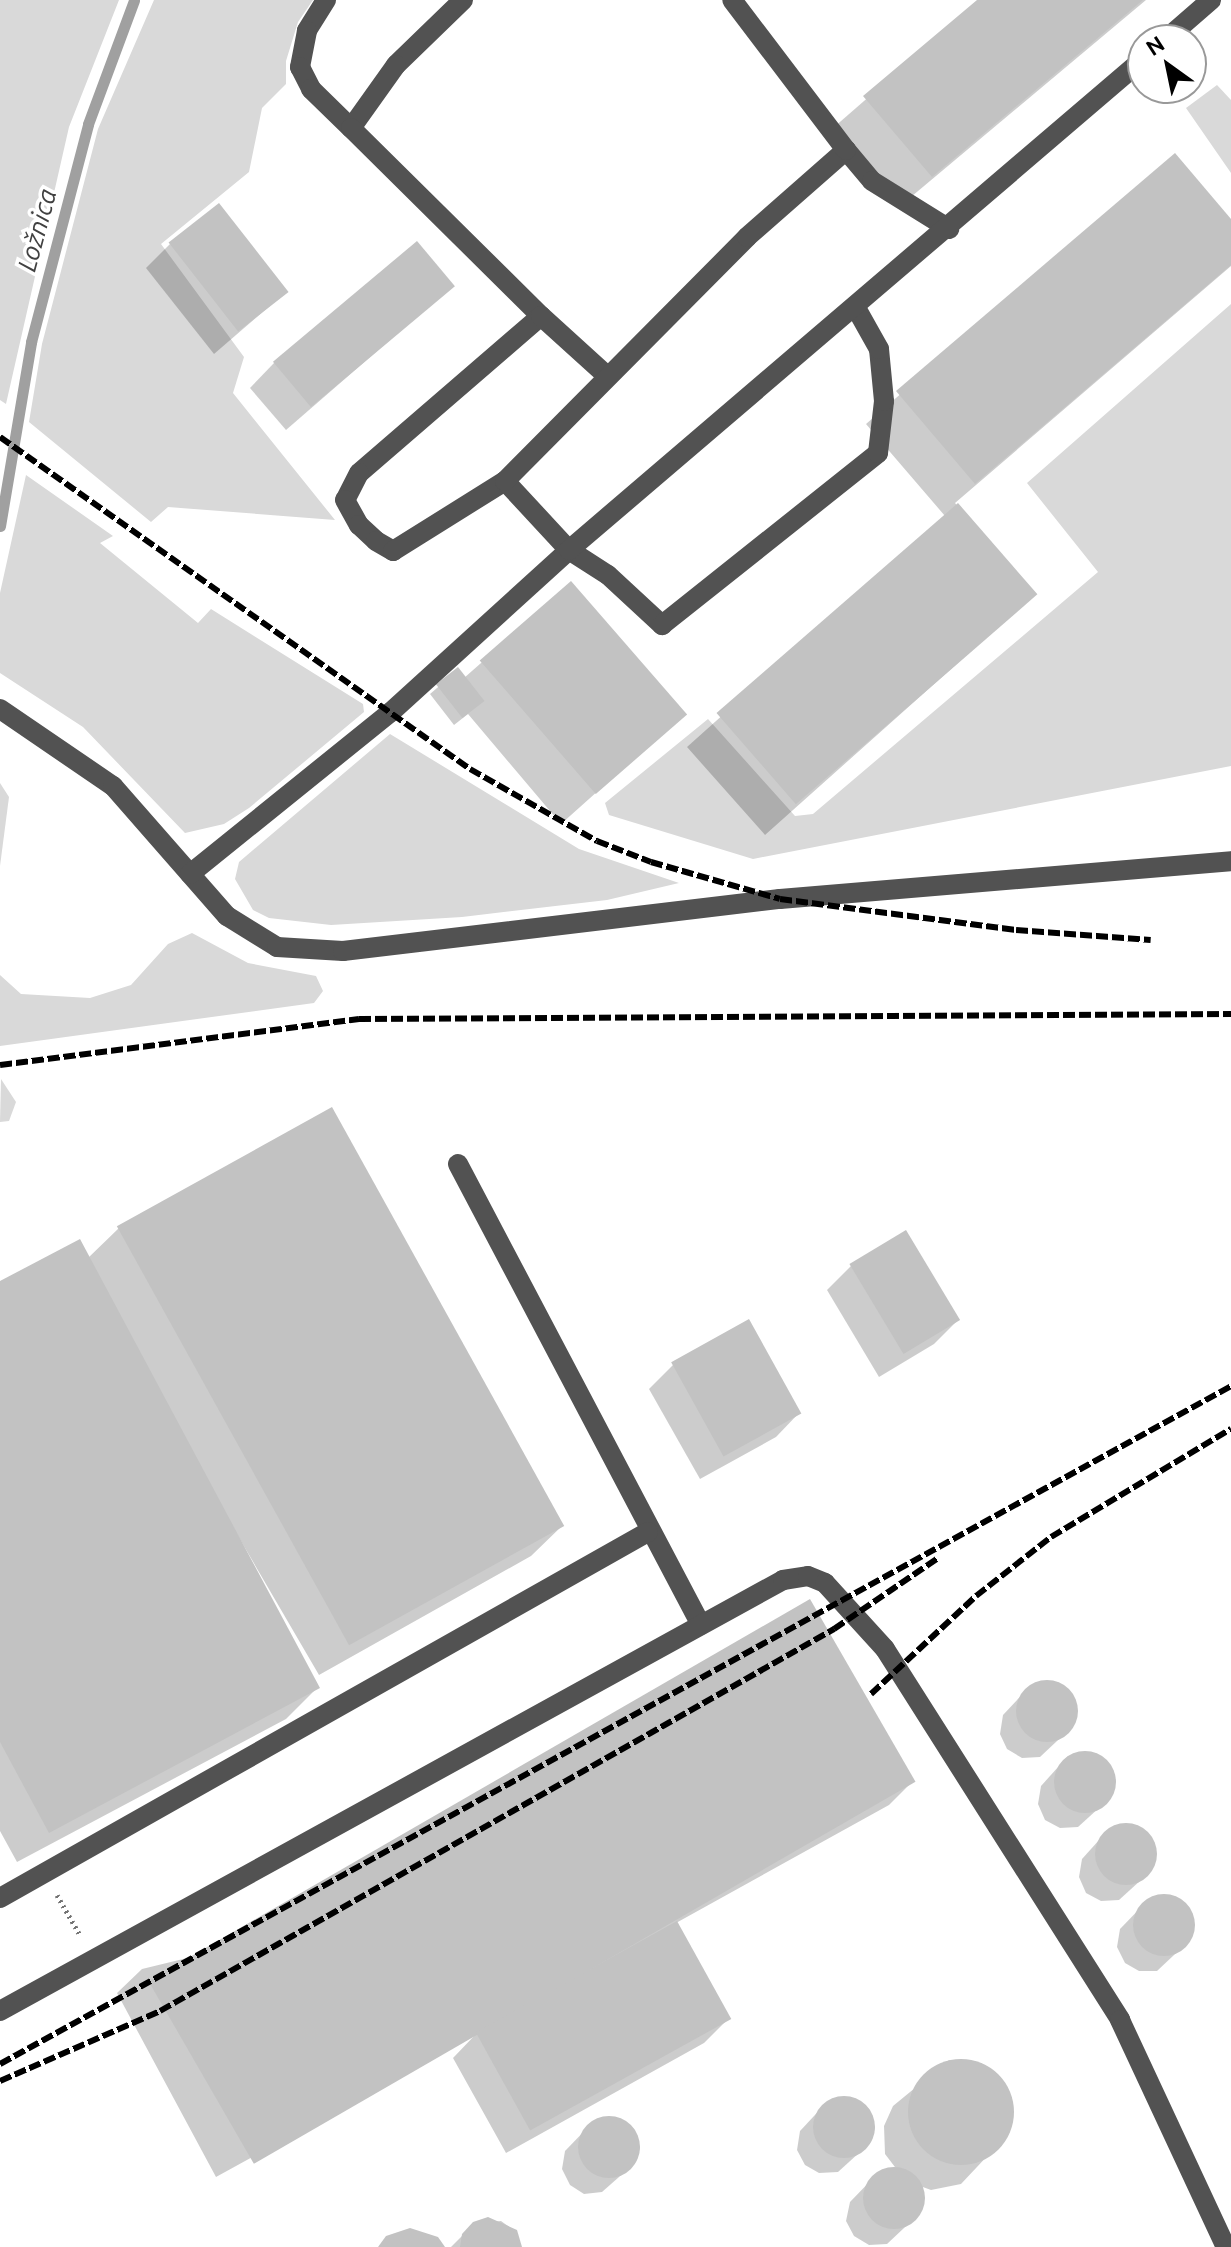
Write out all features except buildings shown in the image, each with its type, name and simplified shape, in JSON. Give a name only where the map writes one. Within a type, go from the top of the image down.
[{"type":"street","points":[[326,0],[307,31],[300,67],[311,89],[541,316],[606,375]]},
{"type":"street","points":[[351,128],[396,65],[463,0]]},
{"type":"street","points":[[732,0],[872,181],[949,229]]},
{"type":"street","points":[[1183,24],[1211,0]]},
{"type":"street","points":[[190,874],[391,712],[569,550],[949,229],[1127,73]]},
{"type":"street","points":[[541,316],[359,473],[345,500],[359,525],[393,551],[505,481],[606,375],[747,237],[846,150]]},
{"type":"street","points":[[505,481],[569,550],[608,575],[662,625],[878,453],[884,401],[879,349],[856,308]]},
{"type":"street","points":[[0,709],[48,737],[113,786],[246,932],[277,947],[343,951],[780,899],[1231,861]]},
{"type":"street","points":[[458,1164],[648,1532],[701,1625]]},
{"type":"street","points":[[0,1898],[648,1532]]},
{"type":"street","points":[[0,2011],[783,1580],[808,1576],[825,1583],[885,1649],[1120,2020],[1226,2247]]},
{"type":"path","points":[[50,1884],[78,1933]]},
{"type":"shaded area","points":[[0,0],[119,0],[69,127],[6,404],[0,400]]},
{"type":"shaded area","points":[[154,0],[313,0],[298,22],[286,61],[286,84],[262,108],[249,172],[161,244],[244,357],[233,393],[335,520],[168,507],[151,522],[29,422],[42,344],[98,129]]},
{"type":"shaded area","points":[[1217,85],[1231,100],[1231,173],[1186,108],[1191,104],[1207,104],[1207,92]]},
{"type":"shaded area","points":[[1231,304],[1231,766],[753,859],[609,815],[605,803],[708,719],[795,816],[813,814],[1098,572],[1027,483]]},
{"type":"shaded area","points":[[26,475],[113,536],[100,543],[198,623],[211,609],[363,704],[364,712],[249,808],[224,824],[185,833],[83,727],[0,673],[0,593]]},
{"type":"shaded area","points":[[390,734],[579,849],[679,883],[607,900],[462,917],[331,925],[269,918],[253,910],[235,879],[239,862]]},
{"type":"shaded area","points":[[0,783],[9,797],[0,866]]},
{"type":"shaded area","points":[[192,933],[248,963],[316,976],[323,991],[314,1003],[0,1046],[0,975],[21,994],[90,998],[131,985],[168,944]]},
{"type":"shaded area","points":[[1,1079],[16,1102],[9,1121],[0,1122]]},
{"type":"waterway","name":"Ložnica","points":[[0,526],[31,342],[88,124],[134,0]]},
{"type":"railway","points":[[0,437],[470,769],[597,841],[651,862],[780,899],[1016,930],[1151,940]]},
{"type":"railway","points":[[0,1065],[359,1019],[1231,1014]]},
{"type":"railway","points":[[0,2064],[1231,1386]]},
{"type":"railway","points":[[871,1694],[976,1596],[1051,1537],[1231,1429]]},
{"type":"railway","points":[[0,2081],[160,2011],[834,1629],[938,1558]]}]
